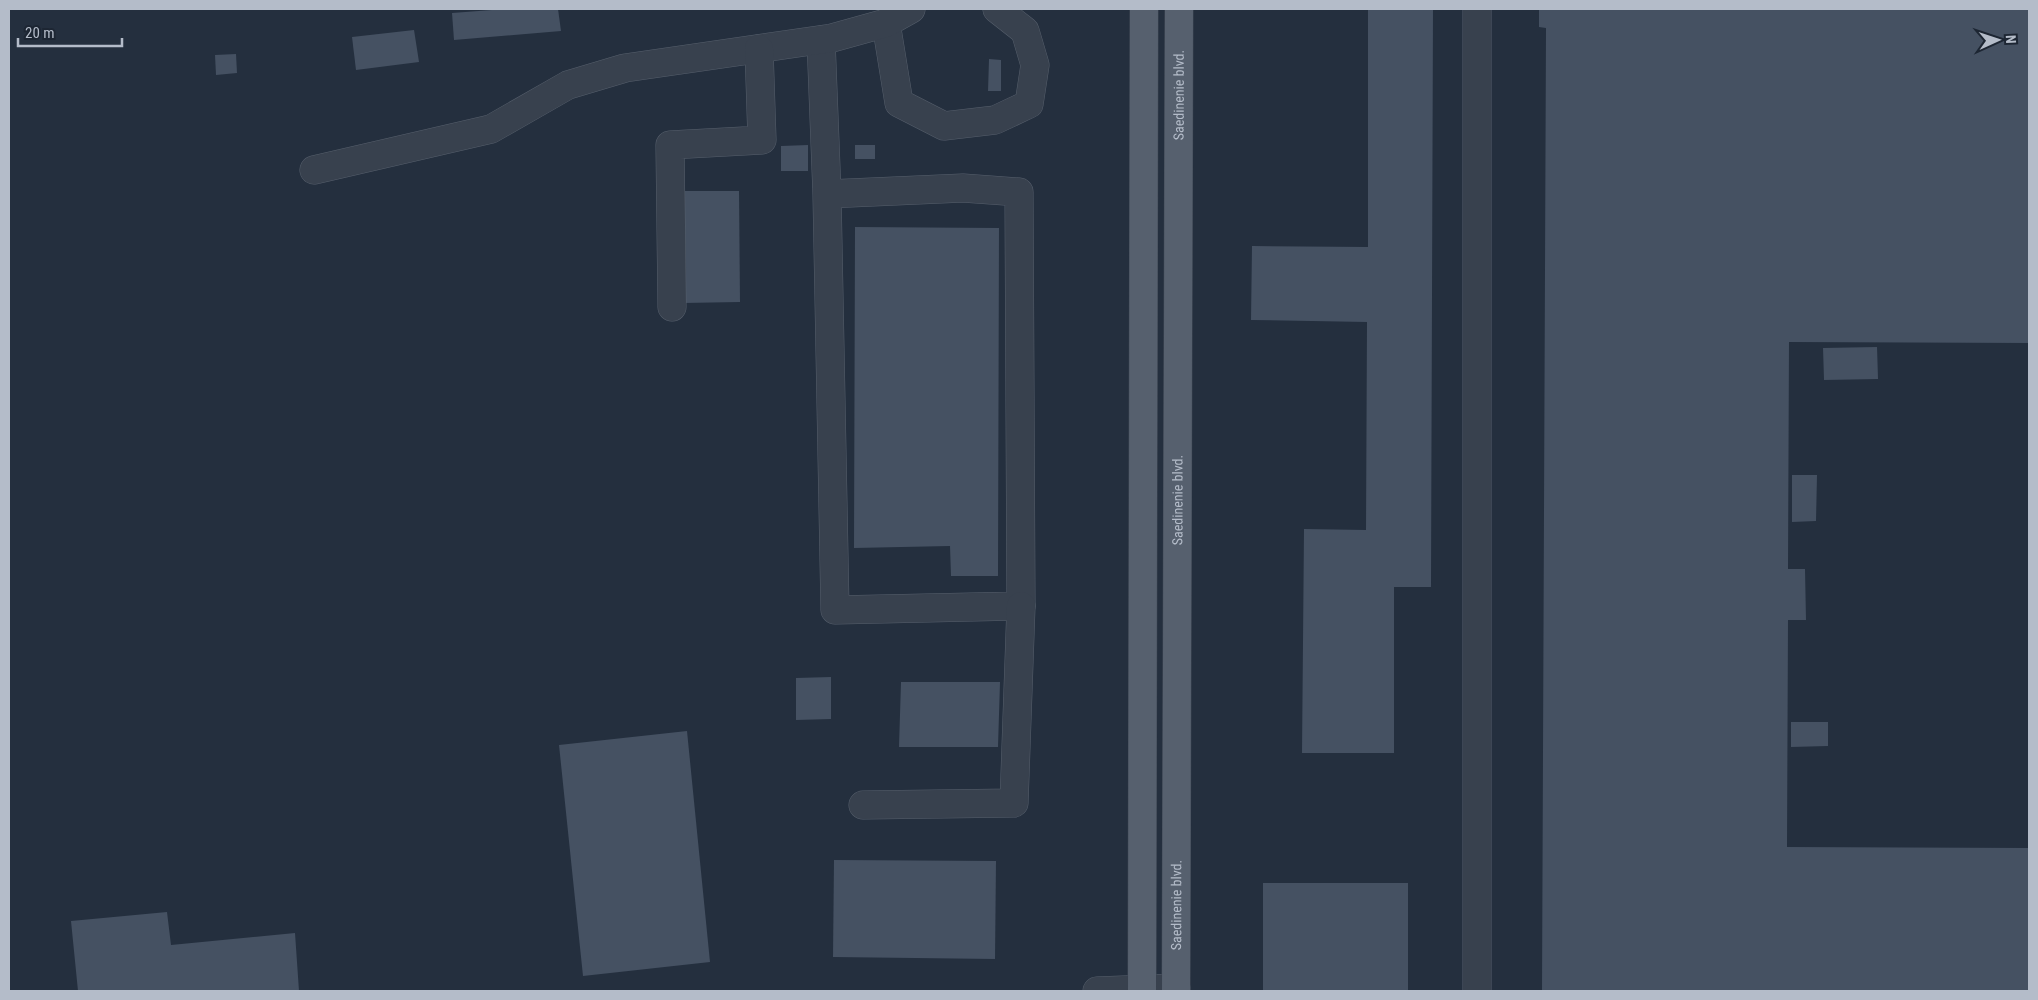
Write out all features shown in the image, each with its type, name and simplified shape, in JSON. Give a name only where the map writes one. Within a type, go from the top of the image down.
[{"type":"main road","points":[[1142,990],[1144,9]]},
{"type":"main road","name":"Saedinenie blvd.","points":[[1176,990],[1179,9]]},
{"type":"lane","points":[[314,170],[491,129],[568,85],[624,68],[832,38],[886,23],[911,9]]},
{"type":"lane","points":[[886,23],[899,103],[944,126],[995,120],[1029,104],[1035,65],[1025,31],[997,9]]},
{"type":"lane","points":[[1476,991],[1477,9]]},
{"type":"lane","points":[[821,40],[827,194],[835,610],[1021,606]]},
{"type":"lane","points":[[672,307],[670,145],[762,140],[758,49]]},
{"type":"lane","points":[[827,194],[964,188],[1019,192],[1021,606],[1014,803],[863,805]]},
{"type":"lane","points":[[1097,991],[1176,990]]},
{"type":"building","points":[[505,9],[558,9],[561,31],[454,40],[452,13]]},
{"type":"building","points":[[1368,9],[1433,9],[1431,587],[1394,587],[1394,753],[1302,753],[1304,529],[1366,530],[1367,322],[1251,320],[1252,246],[1368,247]]},
{"type":"building","points":[[1539,9],[2029,9],[2029,343],[1789,342],[1788,569],[1805,569],[1806,620],[1788,620],[1787,847],[2029,848],[2029,991],[1542,991],[1546,28],[1539,27]]},
{"type":"building","points":[[414,30],[419,62],[356,70],[352,37]]},
{"type":"building","points":[[236,54],[237,73],[216,75],[215,55]]},
{"type":"building","points":[[989,59],[1001,60],[1001,91],[988,91]]},
{"type":"building","points":[[808,145],[808,171],[781,171],[781,146]]},
{"type":"building","points":[[855,145],[875,145],[875,159],[855,159]]},
{"type":"building","points":[[682,191],[739,191],[740,302],[683,303]]},
{"type":"building","points":[[855,227],[999,228],[998,576],[951,576],[950,546],[854,548]]},
{"type":"building","points":[[1877,347],[1878,379],[1824,380],[1823,348]]},
{"type":"building","points":[[1792,475],[1817,475],[1816,521],[1792,522]]},
{"type":"building","points":[[831,677],[831,719],[796,720],[796,678]]},
{"type":"building","points":[[901,682],[1000,682],[998,747],[899,747]]},
{"type":"building","points":[[1791,722],[1828,722],[1828,746],[1791,747]]},
{"type":"building","points":[[687,731],[710,962],[583,976],[559,745]]},
{"type":"building","points":[[834,860],[996,861],[995,959],[833,957]]},
{"type":"building","points":[[1263,883],[1408,883],[1408,991],[1263,991]]},
{"type":"building","points":[[167,912],[171,945],[295,933],[299,991],[78,991],[71,921]]}]
